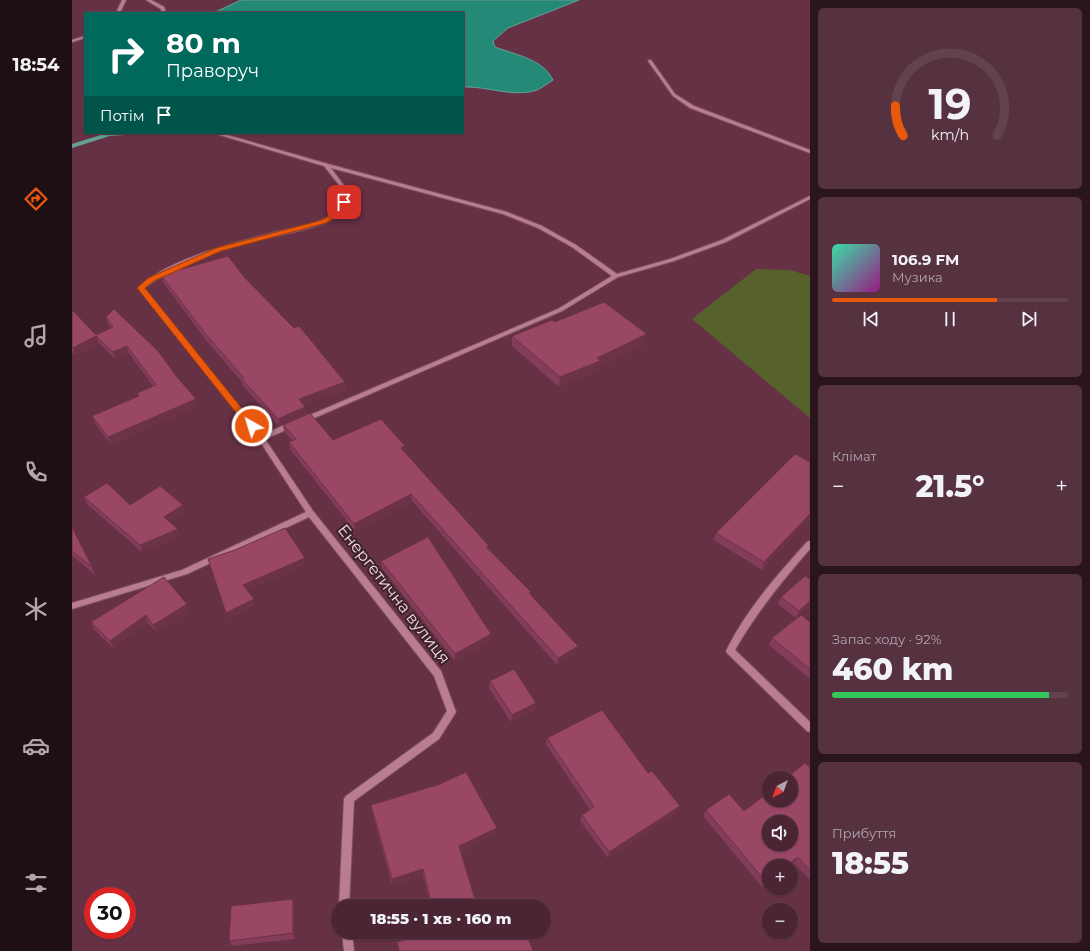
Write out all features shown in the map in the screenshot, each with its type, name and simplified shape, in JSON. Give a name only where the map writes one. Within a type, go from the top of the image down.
[{"type":"street","points":[[118,12],[124,0]]},
{"type":"street","points":[[148,0],[163,8],[164,12]]},
{"type":"street","points":[[72,41],[84,36]]},
{"type":"street","points":[[650,60],[674,95],[692,107],[810,152]]},
{"type":"street","points":[[218,134],[326,165],[505,213],[540,227],[574,246],[616,276]]},
{"type":"street","name":"Енергетична вулиця","points":[[326,165],[346,191],[339,212],[324,222],[219,250],[151,279],[141,288],[261,438],[310,513],[438,674],[452,712],[436,736],[349,798],[344,899]]},
{"type":"street","points":[[261,438],[560,310],[616,276],[672,260],[724,241],[810,197]]},
{"type":"street","points":[[72,606],[184,572],[310,513]]},
{"type":"street","points":[[810,544],[785,571],[746,621],[730,651],[810,728]]},
{"type":"street","points":[[348,939],[349,951]]},
{"type":"shaded area","points":[[241,0],[579,0],[508,28],[493,41],[495,47],[536,62],[543,67],[553,80],[537,90],[519,93],[464,87],[464,12],[215,12]]},
{"type":"shaded area","points":[[756,269],[790,270],[810,276],[810,418],[692,319]]},
{"type":"building","points":[[228,256],[245,278],[294,328],[299,326],[345,382],[299,399],[305,407],[278,419],[242,379],[244,378],[204,332],[161,275]]},
{"type":"building","points":[[604,302],[647,334],[597,358],[600,361],[560,377],[512,336],[552,320],[555,322]]},
{"type":"building","points":[[114,309],[158,351],[177,377],[196,399],[108,437],[92,416],[139,396],[137,393],[156,385],[127,346],[113,352],[96,336],[73,348],[72,347],[72,310],[96,335],[113,327],[106,317]]},
{"type":"building","points":[[310,413],[333,440],[381,419],[405,446],[401,448],[489,546],[486,547],[531,592],[529,593],[578,646],[558,658],[411,494],[354,524],[289,442],[296,439],[283,425]]},
{"type":"building","points":[[795,454],[810,462],[810,514],[764,562],[716,533]]},
{"type":"building","points":[[107,483],[130,505],[160,486],[183,505],[164,517],[178,529],[140,545],[84,497]]},
{"type":"building","points":[[72,527],[92,567],[72,551]]},
{"type":"building","points":[[285,528],[305,558],[243,585],[254,599],[226,613],[208,559],[235,550]]},
{"type":"building","points":[[428,537],[491,634],[455,654],[381,561]]},
{"type":"building","points":[[805,576],[810,579],[810,601],[799,611],[781,597]]},
{"type":"building","points":[[164,577],[187,604],[153,625],[146,615],[110,641],[91,622]]},
{"type":"building","points":[[801,615],[810,622],[810,669],[772,638]]},
{"type":"building","points":[[514,669],[536,703],[512,715],[490,681]]},
{"type":"building","points":[[602,710],[648,773],[652,771],[680,806],[609,852],[582,815],[594,807],[547,738]]},
{"type":"building","points":[[805,763],[810,768],[810,870],[798,857],[795,859],[762,859],[762,877],[706,810],[729,794],[744,811],[762,797],[762,807],[798,807],[798,771],[795,771]]},
{"type":"building","points":[[466,772],[497,828],[459,846],[475,899],[430,899],[423,869],[392,879],[371,805],[440,784]]},
{"type":"building","points":[[293,899],[293,933],[229,941],[231,906]]},
{"type":"building","points":[[408,939],[529,939],[533,951],[399,951],[397,942]]},
{"type":"waterway","points":[[72,146],[109,134]]},
{"type":"route","points":[[252,426],[141,288],[151,279],[175,267],[219,250],[324,222],[339,212],[344,202]]}]
